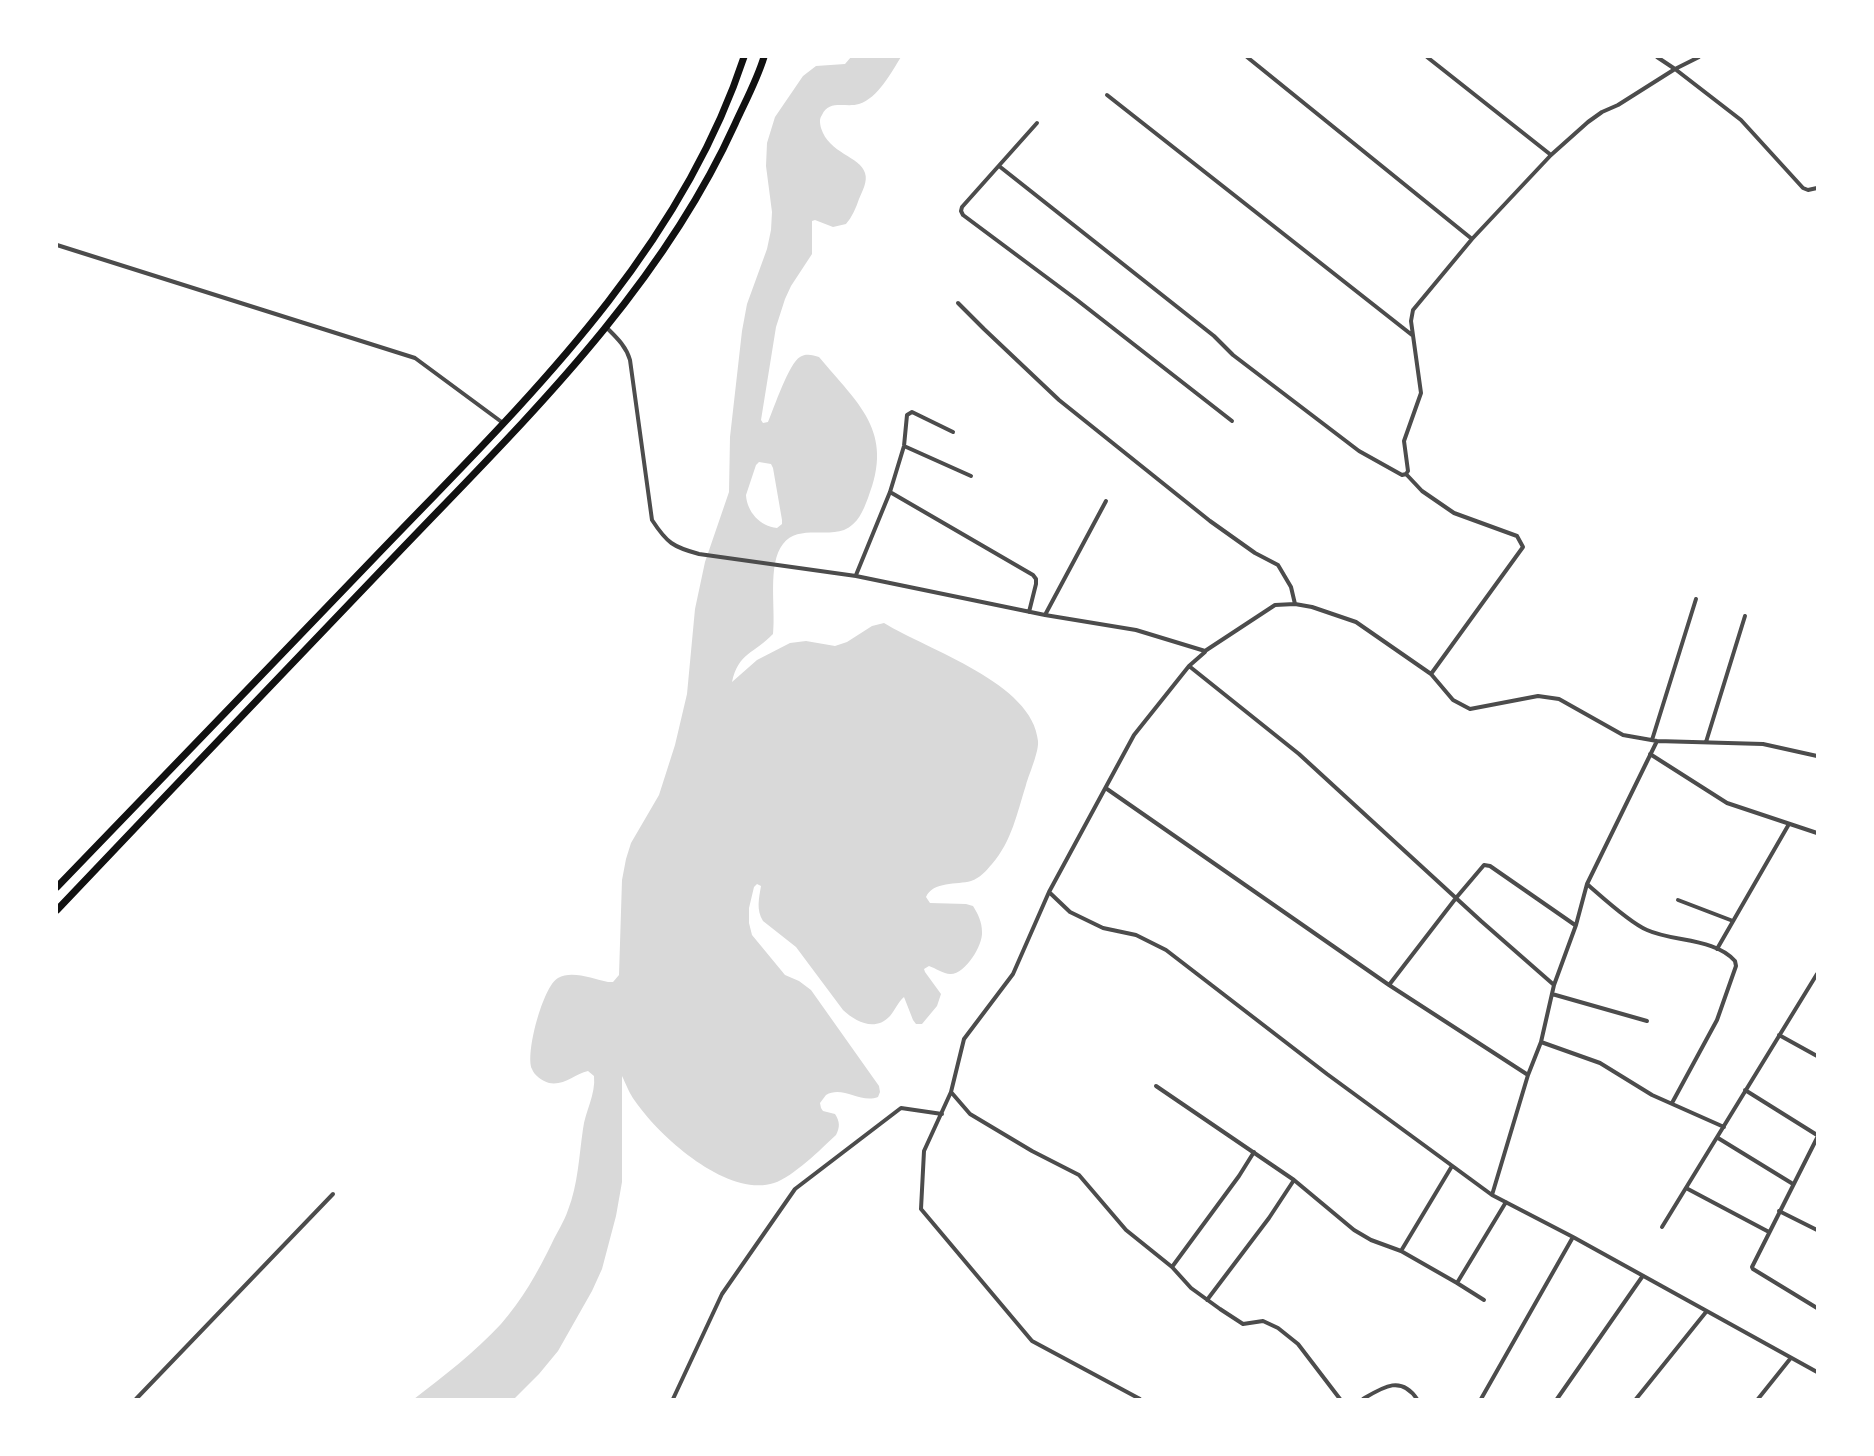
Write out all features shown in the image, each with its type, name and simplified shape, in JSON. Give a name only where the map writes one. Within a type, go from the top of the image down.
[{"type":"highway","points":[[57,887],[503,423],[576,342],[651,243],[697,167],[734,88],[744,57]]},
{"type":"highway","points":[[57,910],[527,417],[606,327],[667,245],[697,196],[725,146],[764,57]]},
{"type":"highway","points":[[576,342],[586,351]]},
{"type":"highway","points":[[517,408],[527,417]]},
{"type":"highway","points":[[476,451],[486,460]]},
{"type":"highway","points":[[101,842],[112,852]]},
{"type":"street","points":[[1247,57],[1472,239]]},
{"type":"street","points":[[1427,57],[1551,155]]},
{"type":"street","points":[[1658,57],[1741,120],[1803,188],[1808,190],[1817,188]]},
{"type":"street","points":[[1406,474],[1408,471],[1404,441],[1421,393],[1411,321],[1413,310],[1472,239],[1551,155],[1595,117],[1699,57]]},
{"type":"street","points":[[1107,95],[1413,335]]},
{"type":"street","points":[[1036,123],[962,207],[963,215],[1077,300],[1232,421]]},
{"type":"street","points":[[999,166],[1054,212],[1214,336],[1233,355],[1359,451],[1402,475],[1406,474],[1422,491],[1454,513],[1517,536],[1523,547],[1431,674]]},
{"type":"street","points":[[57,245],[415,358],[503,423]]},
{"type":"street","points":[[958,303],[1059,400],[1210,521],[1256,554],[1278,565],[1291,587],[1295,604]]},
{"type":"street","points":[[606,327],[627,350],[630,360],[652,520],[663,536],[680,549],[699,554],[856,576],[1029,612],[1136,630],[1205,651]]},
{"type":"street","points":[[856,576],[890,492],[904,446],[907,415],[912,412],[953,432]]},
{"type":"street","points":[[904,446],[971,476]]},
{"type":"street","points":[[890,492],[1033,576],[1036,584],[1029,612]]},
{"type":"street","points":[[1045,615],[1106,501]]},
{"type":"street","points":[[1492,1195],[1528,1075],[1541,1042],[1554,985],[1576,925],[1587,884],[1655,741],[1696,599]]},
{"type":"street","points":[[1140,1399],[1032,1341],[921,1209],[924,1151],[951,1092],[964,1039],[1013,974],[1049,892],[1134,735],[1189,666],[1205,651],[1275,605],[1295,604],[1312,607],[1356,622],[1431,674],[1454,700],[1470,709],[1538,696],[1559,699],[1623,735],[1655,741],[1762,744],[1817,756]]},
{"type":"street","points":[[1706,742],[1745,616]]},
{"type":"street","points":[[1189,666],[1299,754],[1554,985]]},
{"type":"street","points":[[1650,754],[1727,803],[1817,833]]},
{"type":"street","points":[[1107,788],[1389,985],[1528,1075]]},
{"type":"street","points":[[1717,949],[1789,824]]},
{"type":"street","points":[[1389,985],[1456,898],[1487,864],[1576,925]]},
{"type":"street","points":[[1587,884],[1647,930],[1717,949],[1732,958],[1736,966],[1718,1020],[1672,1103]]},
{"type":"street","points":[[1049,892],[1070,912],[1103,928],[1136,935],[1166,950],[1327,1074],[1492,1195],[1573,1237],[1817,1372]]},
{"type":"street","points":[[1678,900],[1733,921]]},
{"type":"street","points":[[1662,1227],[1817,974]]},
{"type":"street","points":[[1552,994],[1647,1021]]},
{"type":"street","points":[[1779,1035],[1817,1056]]},
{"type":"street","points":[[1541,1042],[1600,1063],[1652,1095],[1724,1127]]},
{"type":"street","points":[[1156,1086],[1294,1180],[1354,1230],[1371,1240],[1401,1251],[1484,1300]]},
{"type":"street","points":[[1745,1090],[1817,1137],[1753,1265],[1754,1269],[1817,1308]]},
{"type":"street","points":[[951,1092],[970,1114],[1032,1151],[1079,1175],[1126,1230],[1172,1267],[1191,1288],[1207,1300],[1243,1324],[1263,1322],[1278,1328],[1298,1344],[1340,1399]]},
{"type":"street","points":[[673,1399],[722,1294],[795,1189],[901,1108],[942,1114]]},
{"type":"street","points":[[1718,1138],[1793,1184]]},
{"type":"street","points":[[1172,1267],[1254,1152]]},
{"type":"street","points":[[1401,1251],[1452,1166]]},
{"type":"street","points":[[1207,1300],[1269,1218],[1294,1180]]},
{"type":"street","points":[[1686,1188],[1769,1232]]},
{"type":"street","points":[[136,1399],[333,1194]]},
{"type":"street","points":[[1457,1283],[1506,1202]]},
{"type":"street","points":[[1779,1211],[1817,1230]]},
{"type":"street","points":[[1481,1399],[1573,1237]]},
{"type":"street","points":[[1557,1399],[1642,1277]]},
{"type":"street","points":[[1636,1399],[1706,1312]]},
{"type":"street","points":[[1758,1399],[1791,1359]]},
{"type":"street","points":[[1363,1399],[1382,1388],[1399,1384],[1412,1392],[1417,1399]]},
{"type":"shaded area","points":[[851,57],[901,57],[883,84],[866,101],[854,105],[829,107],[820,118],[825,137],[862,167],[866,176],[865,183],[855,209],[846,224],[833,227],[812,221],[812,254],[791,286],[776,327],[761,420],[763,423],[768,422],[796,361],[805,355],[819,357],[847,389],[868,420],[875,436],[877,454],[875,475],[862,512],[849,527],[836,532],[803,533],[789,538],[783,544],[775,563],[773,634],[743,659],[738,665],[732,682],[757,660],[790,643],[806,641],[835,646],[847,642],[872,626],[884,623],[976,670],[999,685],[1018,702],[1032,720],[1038,746],[1009,836],[999,855],[980,876],[971,881],[934,888],[926,897],[930,903],[973,906],[981,925],[982,938],[967,965],[956,973],[948,974],[929,966],[924,969],[941,994],[937,1006],[922,1024],[916,1024],[913,1020],[904,997],[884,1021],[878,1024],[866,1024],[843,1010],[796,947],[763,921],[759,908],[761,886],[757,884],[754,887],[749,908],[752,935],[785,975],[811,990],[879,1086],[878,1097],[871,1099],[839,1092],[826,1095],[820,1103],[821,1108],[837,1117],[839,1124],[836,1135],[807,1162],[782,1180],[756,1185],[736,1181],[716,1173],[677,1146],[646,1115],[633,1098],[622,1076],[622,1182],[616,1216],[602,1269],[558,1351],[514,1399],[414,1399],[470,1354],[509,1315],[541,1265],[565,1219],[576,1181],[584,1123],[594,1076],[588,1071],[565,1081],[549,1083],[536,1076],[530,1061],[533,1036],[541,1006],[552,984],[558,978],[576,975],[613,982],[619,975],[622,880],[626,859],[631,843],[659,795],[675,745],[687,694],[695,609],[705,562],[729,492],[730,437],[742,331],[747,304],[767,249],[771,230],[772,212],[766,166],[767,143],[775,117],[803,76],[816,66],[845,64]],"holes":[[[759,462],[771,464],[782,520],[782,524],[777,528],[765,524],[756,517],[749,507],[746,495],[756,465]]]}]
